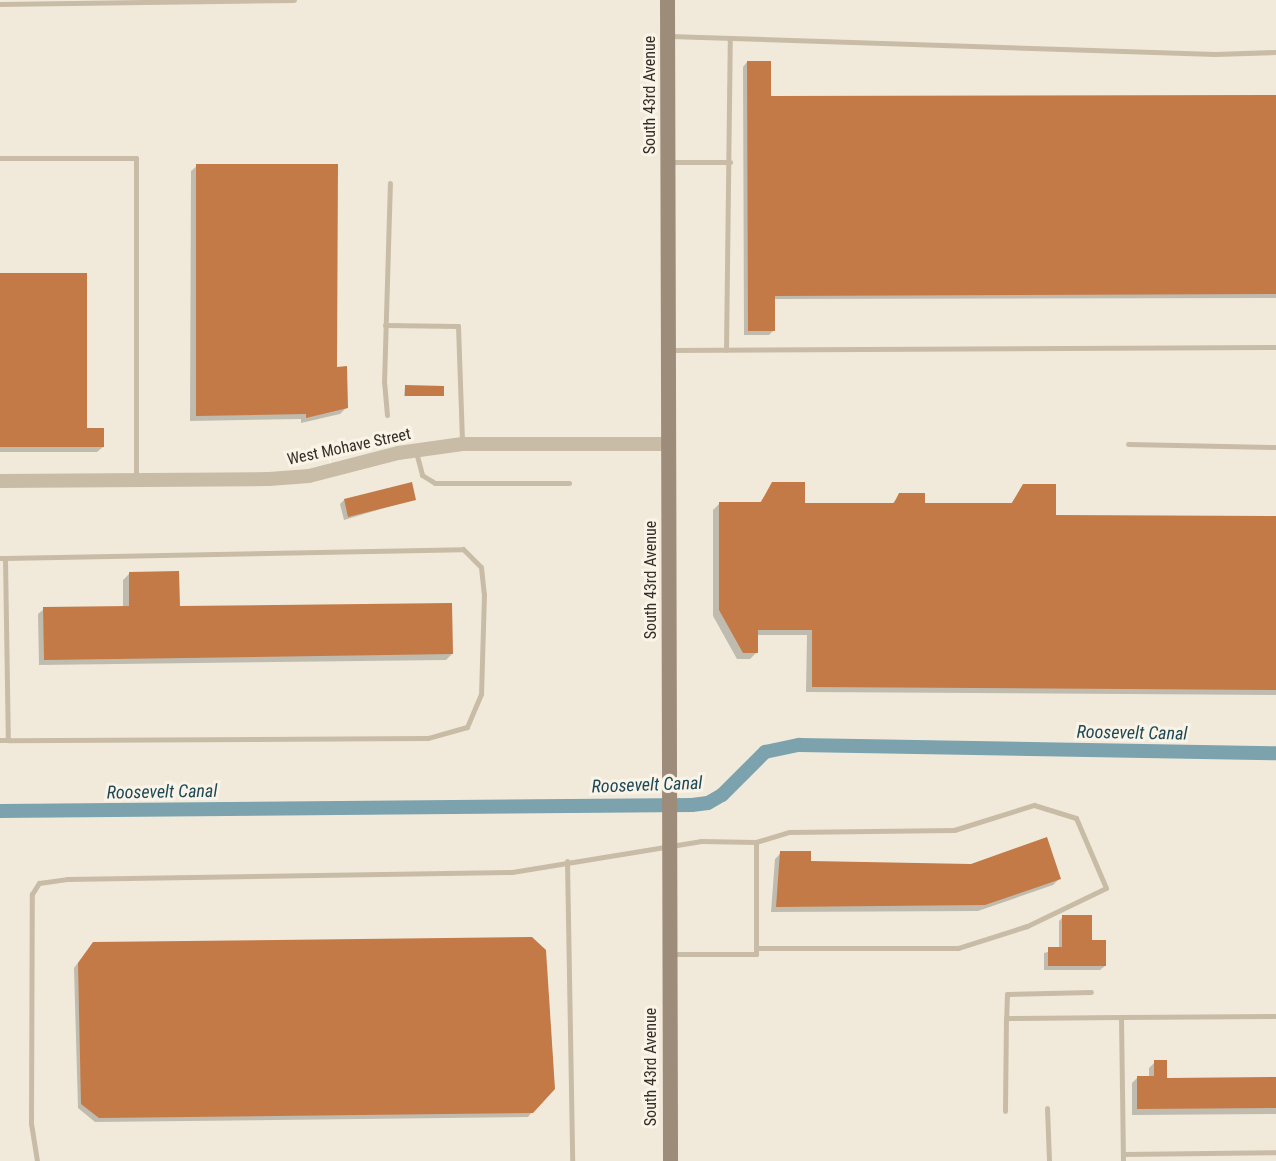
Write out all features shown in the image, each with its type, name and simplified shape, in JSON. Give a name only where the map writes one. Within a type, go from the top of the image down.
[{"type":"main road","name":"South 43rd Avenue","points":[[667,0],[670,1161]]},
{"type":"street","name":"West Mohave Street","points":[[0,480],[309,476],[415,450],[462,444],[669,444]]},
{"type":"lane","points":[[0,4],[294,0]]},
{"type":"lane","points":[[667,36],[1215,54],[1276,52]]},
{"type":"lane","points":[[726,350],[730,39]]},
{"type":"lane","points":[[0,158],[136,158],[136,480]]},
{"type":"lane","points":[[668,162],[730,162]]},
{"type":"lane","points":[[387,416],[386,325],[390,183]]},
{"type":"lane","points":[[386,325],[458,326],[462,444]]},
{"type":"lane","points":[[669,350],[1276,347]]},
{"type":"lane","points":[[1128,444],[1276,447]]},
{"type":"lane","points":[[415,450],[422,475],[435,483],[569,483]]},
{"type":"lane","points":[[0,740],[8,740],[428,738],[467,727],[481,694],[484,594],[481,567],[463,549],[2,558],[8,740]]},
{"type":"lane","points":[[37,1161],[32,1124],[32,894],[39,883],[67,879],[512,872],[567,861],[669,848],[701,841],[756,842],[789,832],[954,830],[1034,805],[1076,818],[1106,888],[1027,926],[958,948],[756,948]]},
{"type":"lane","points":[[669,954],[756,954],[756,842]]},
{"type":"lane","points":[[567,861],[572,1161]]},
{"type":"lane","points":[[1005,1110],[1007,994],[1090,992]]},
{"type":"lane","points":[[1006,1018],[1276,1016]]},
{"type":"lane","points":[[1122,1017],[1123,1161]]},
{"type":"lane","points":[[1047,1108],[1049,1161]]},
{"type":"lane","points":[[1123,1154],[1276,1152]]},
{"type":"building","points":[[747,61],[771,61],[771,96],[1276,95],[1276,294],[775,296],[775,331],[748,331]]},
{"type":"building","points":[[196,164],[338,164],[337,367],[347,366],[348,408],[306,418],[306,414],[196,416]]},
{"type":"building","points":[[0,273],[87,273],[87,428],[104,428],[104,447],[0,447]]},
{"type":"building","points":[[405,385],[444,386],[444,396],[405,396]]},
{"type":"building","points":[[412,482],[416,500],[348,517],[344,499]]},
{"type":"building","points":[[772,482],[805,482],[805,503],[894,503],[899,493],[925,493],[925,503],[1012,503],[1023,484],[1056,484],[1056,515],[1276,516],[1276,690],[812,687],[812,630],[758,630],[758,653],[743,653],[719,610],[719,502],[761,502]]},
{"type":"building","points":[[179,571],[180,606],[452,603],[453,654],[44,660],[43,607],[129,606],[129,572]]},
{"type":"building","points":[[1047,837],[1061,879],[985,905],[776,907],[780,851],[811,851],[811,861],[971,864]]},
{"type":"building","points":[[1062,915],[1092,915],[1092,940],[1106,940],[1106,966],[1048,966],[1048,947],[1062,947]]},
{"type":"building","points":[[532,937],[546,950],[555,1089],[533,1113],[99,1118],[81,1104],[78,963],[93,942]]},
{"type":"building","points":[[1154,1060],[1167,1060],[1167,1078],[1276,1077],[1276,1108],[1137,1109],[1137,1076],[1154,1076]]},
{"type":"waterway","name":"Roosevelt Canal","points":[[0,811],[692,805],[708,803],[722,795],[765,752],[799,745],[1276,753]]}]
